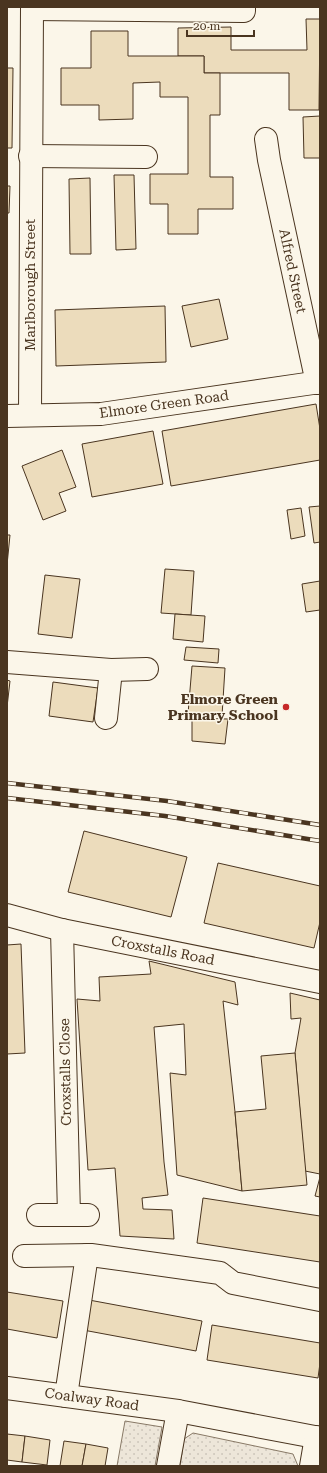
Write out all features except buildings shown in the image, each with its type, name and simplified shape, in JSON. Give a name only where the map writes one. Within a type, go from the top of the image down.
[{"type":"street","name":"Marlborough Street","points":[[30,415],[30,156],[32,8],[244,11],[244,7]]},
{"type":"street","name":"Alfred Street","points":[[263,154],[318,382]]},
{"type":"street","points":[[30,156],[146,157]]},
{"type":"street","name":"Elmore Green Road","points":[[7,416],[101,414],[318,382]]},
{"type":"street","points":[[7,662],[111,670],[147,669]]},
{"type":"street","points":[[106,718],[111,670]]},
{"type":"street","name":"Croxstalls Road","points":[[7,915],[62,930],[320,982]]},
{"type":"street","name":"Croxstalls Close","points":[[38,1215],[79,1215],[62,930]]},
{"type":"street","points":[[66,1396],[87,1255]]},
{"type":"street","points":[[24,1256],[87,1255],[220,1273],[232,1283],[320,1300]]},
{"type":"street","name":"Coalway Road","points":[[7,1388],[178,1410],[318,1438],[311,1466]]},
{"type":"street","points":[[168,1466],[178,1410]]},
{"type":"shaded area","points":[[125,1421],[162,1427],[155,1466],[117,1466]]},
{"type":"shaded area","points":[[193,1433],[293,1454],[298,1466],[180,1466],[184,1439]]},
{"type":"railway","points":[[7,783],[167,801],[320,825]]},
{"type":"railway","points":[[7,798],[165,816],[320,841]]},
{"type":"place","name":"Elmore Green Primary School","points":[[286,707]]}]
